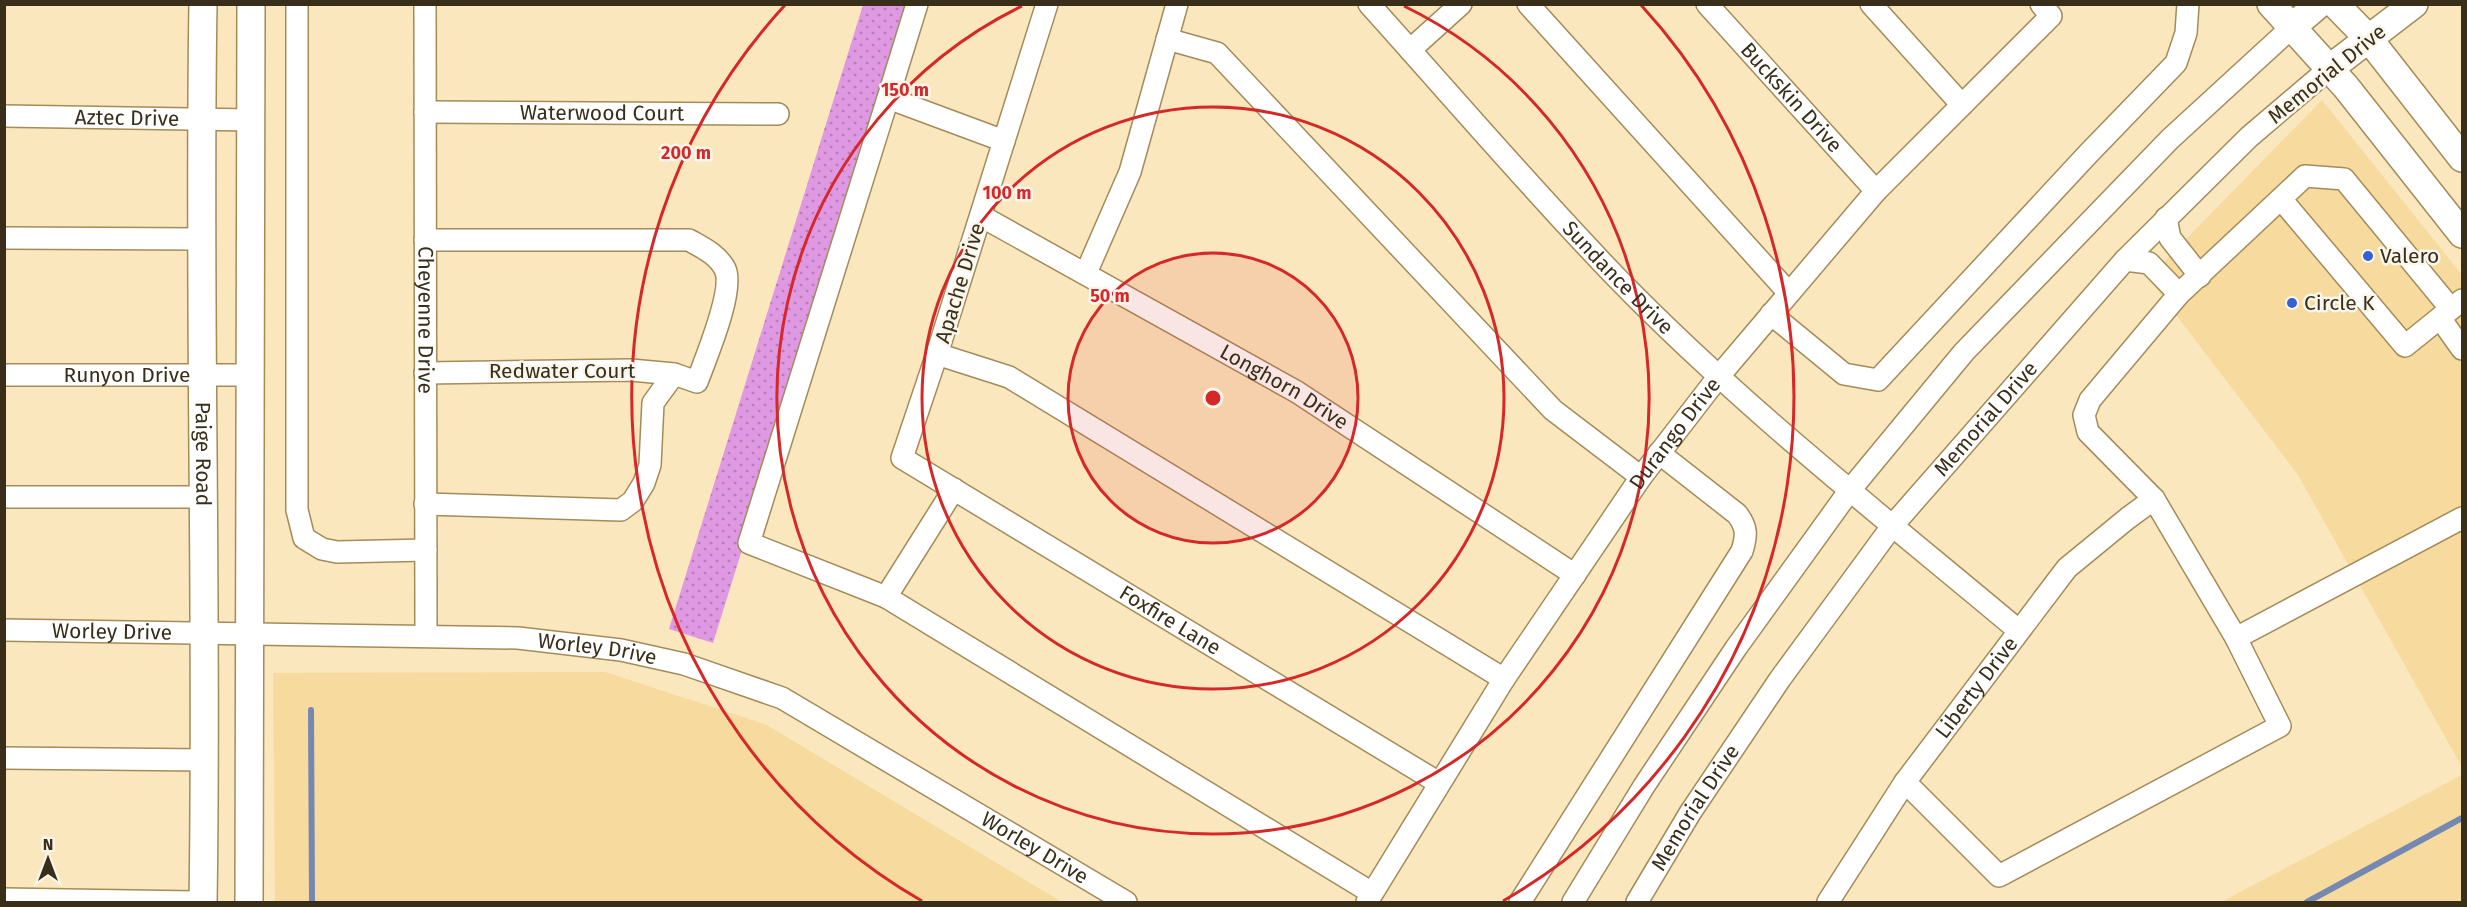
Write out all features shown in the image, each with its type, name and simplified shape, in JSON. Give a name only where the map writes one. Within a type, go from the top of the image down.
[{"type":"main road","name":"Paige Road","points":[[203,4],[200,239],[206,759],[203,903]]},
{"type":"main road","points":[[249,903],[251,4]]},
{"type":"main road","points":[[2271,4],[2346,87],[2463,234]]},
{"type":"main road","points":[[2291,28],[2319,4]]},
{"type":"main road","points":[[2335,4],[2369,39],[2463,158]]},
{"type":"main road","name":"Memorial Drive","points":[[2329,69],[2414,4]]},
{"type":"street","points":[[297,4],[297,510],[304,538],[322,549],[337,552],[426,550]]},
{"type":"street","name":"Cheyenne Drive","points":[[424,4],[426,635]]},
{"type":"street","points":[[917,4],[749,543],[886,597],[1370,898]]},
{"type":"street","name":"Apache Drive","points":[[902,458],[1047,4]]},
{"type":"street","points":[[1086,273],[1130,172],[1177,4]]},
{"type":"street","name":"Sundance Drive","points":[[1369,4],[1616,277],[1719,376],[1850,490],[2018,630]]},
{"type":"street","points":[[1410,50],[1461,4]]},
{"type":"street","points":[[1528,4],[1789,293]]},
{"type":"street","name":"Buckskin Drive","points":[[1707,4],[1876,191]]},
{"type":"street","points":[[1870,4],[1962,105]]},
{"type":"street","points":[[1771,314],[1844,374],[1878,380],[2176,63],[2186,33],[2188,4]]},
{"type":"street","name":"Durango Drive","points":[[1370,898],[1504,679],[1659,453],[1719,376],[1876,191],[1962,105],[2046,10]]},
{"type":"street","points":[[1574,903],[1644,786],[1716,677],[1850,490],[1964,352],[2170,139],[2291,28]]},
{"type":"street","points":[[1167,39],[1217,54],[1553,410],[1641,477]]},
{"type":"street","name":"Memorial Drive","points":[[1637,903],[1690,813],[1780,679],[1893,525],[2125,260],[2249,137],[2329,69]]},
{"type":"street","points":[[888,98],[1004,141]]},
{"type":"street","name":"Waterwood Court","points":[[425,112],[778,114]]},
{"type":"street","name":"Aztec Drive","points":[[4,116],[251,120]]},
{"type":"street","points":[[1905,782],[1999,876],[2280,726],[2236,638],[2154,500],[2088,432],[2084,415],[2090,400],[2112,370],[2179,294],[2305,176],[2344,179],[2451,309],[2463,349]]},
{"type":"street","points":[[2281,199],[2404,346],[2451,309]]},
{"type":"street","name":"Longhorn Drive","points":[[981,216],[1298,392],[1575,575]]},
{"type":"street","points":[[2166,218],[2170,238],[2200,276]]},
{"type":"street","points":[[4,238],[200,239]]},
{"type":"street","name":"Redwater Court","points":[[425,240],[689,240],[715,255],[726,272],[726,294],[712,343],[697,382],[674,374],[631,370],[425,372]]},
{"type":"street","points":[[2125,260],[2149,263],[2179,294]]},
{"type":"street","points":[[937,354],[1009,377],[1504,679]]},
{"type":"street","points":[[425,504],[621,510],[633,501],[644,483],[650,465],[653,403],[674,374]]},
{"type":"street","name":"Runyon Drive","points":[[4,375],[249,375]]},
{"type":"street","points":[[1520,903],[1742,551],[1747,536],[1745,525],[1737,514],[1659,453]]},
{"type":"street","name":"Foxfire Lane","points":[[902,458],[1439,783]]},
{"type":"street","points":[[886,597],[954,489]]},
{"type":"street","points":[[4,497],[204,497]]},
{"type":"street","name":"Liberty Drive","points":[[1828,903],[1905,782],[2067,568],[2128,518],[2154,500]]},
{"type":"street","points":[[2236,638],[2463,518]]},
{"type":"street","name":"Worley Drive","points":[[4,630],[518,638],[621,650],[684,664],[782,698],[1126,903]]},
{"type":"street","points":[[4,758],[206,759]]},
{"type":"street","points":[[4,899],[194,903]]},
{"type":"shaded area","points":[[863,5],[912,5],[713,643],[669,629]]},
{"type":"shaded area","points":[[2322,100],[2462,275],[2462,767],[2298,475],[2148,278]]},
{"type":"shaded area","points":[[605,672],[765,724],[1062,902],[275,902],[273,673]]},
{"type":"shaded area","points":[[2462,775],[2462,902],[2221,902]]},
{"type":"waterway","points":[[311,710],[312,902]]},
{"type":"waterway","points":[[2307,902],[2462,818]]},
{"type":"place","name":"Valero","points":[[2368,256]]},
{"type":"place","name":"Circle K","points":[[2292,303]]}]
